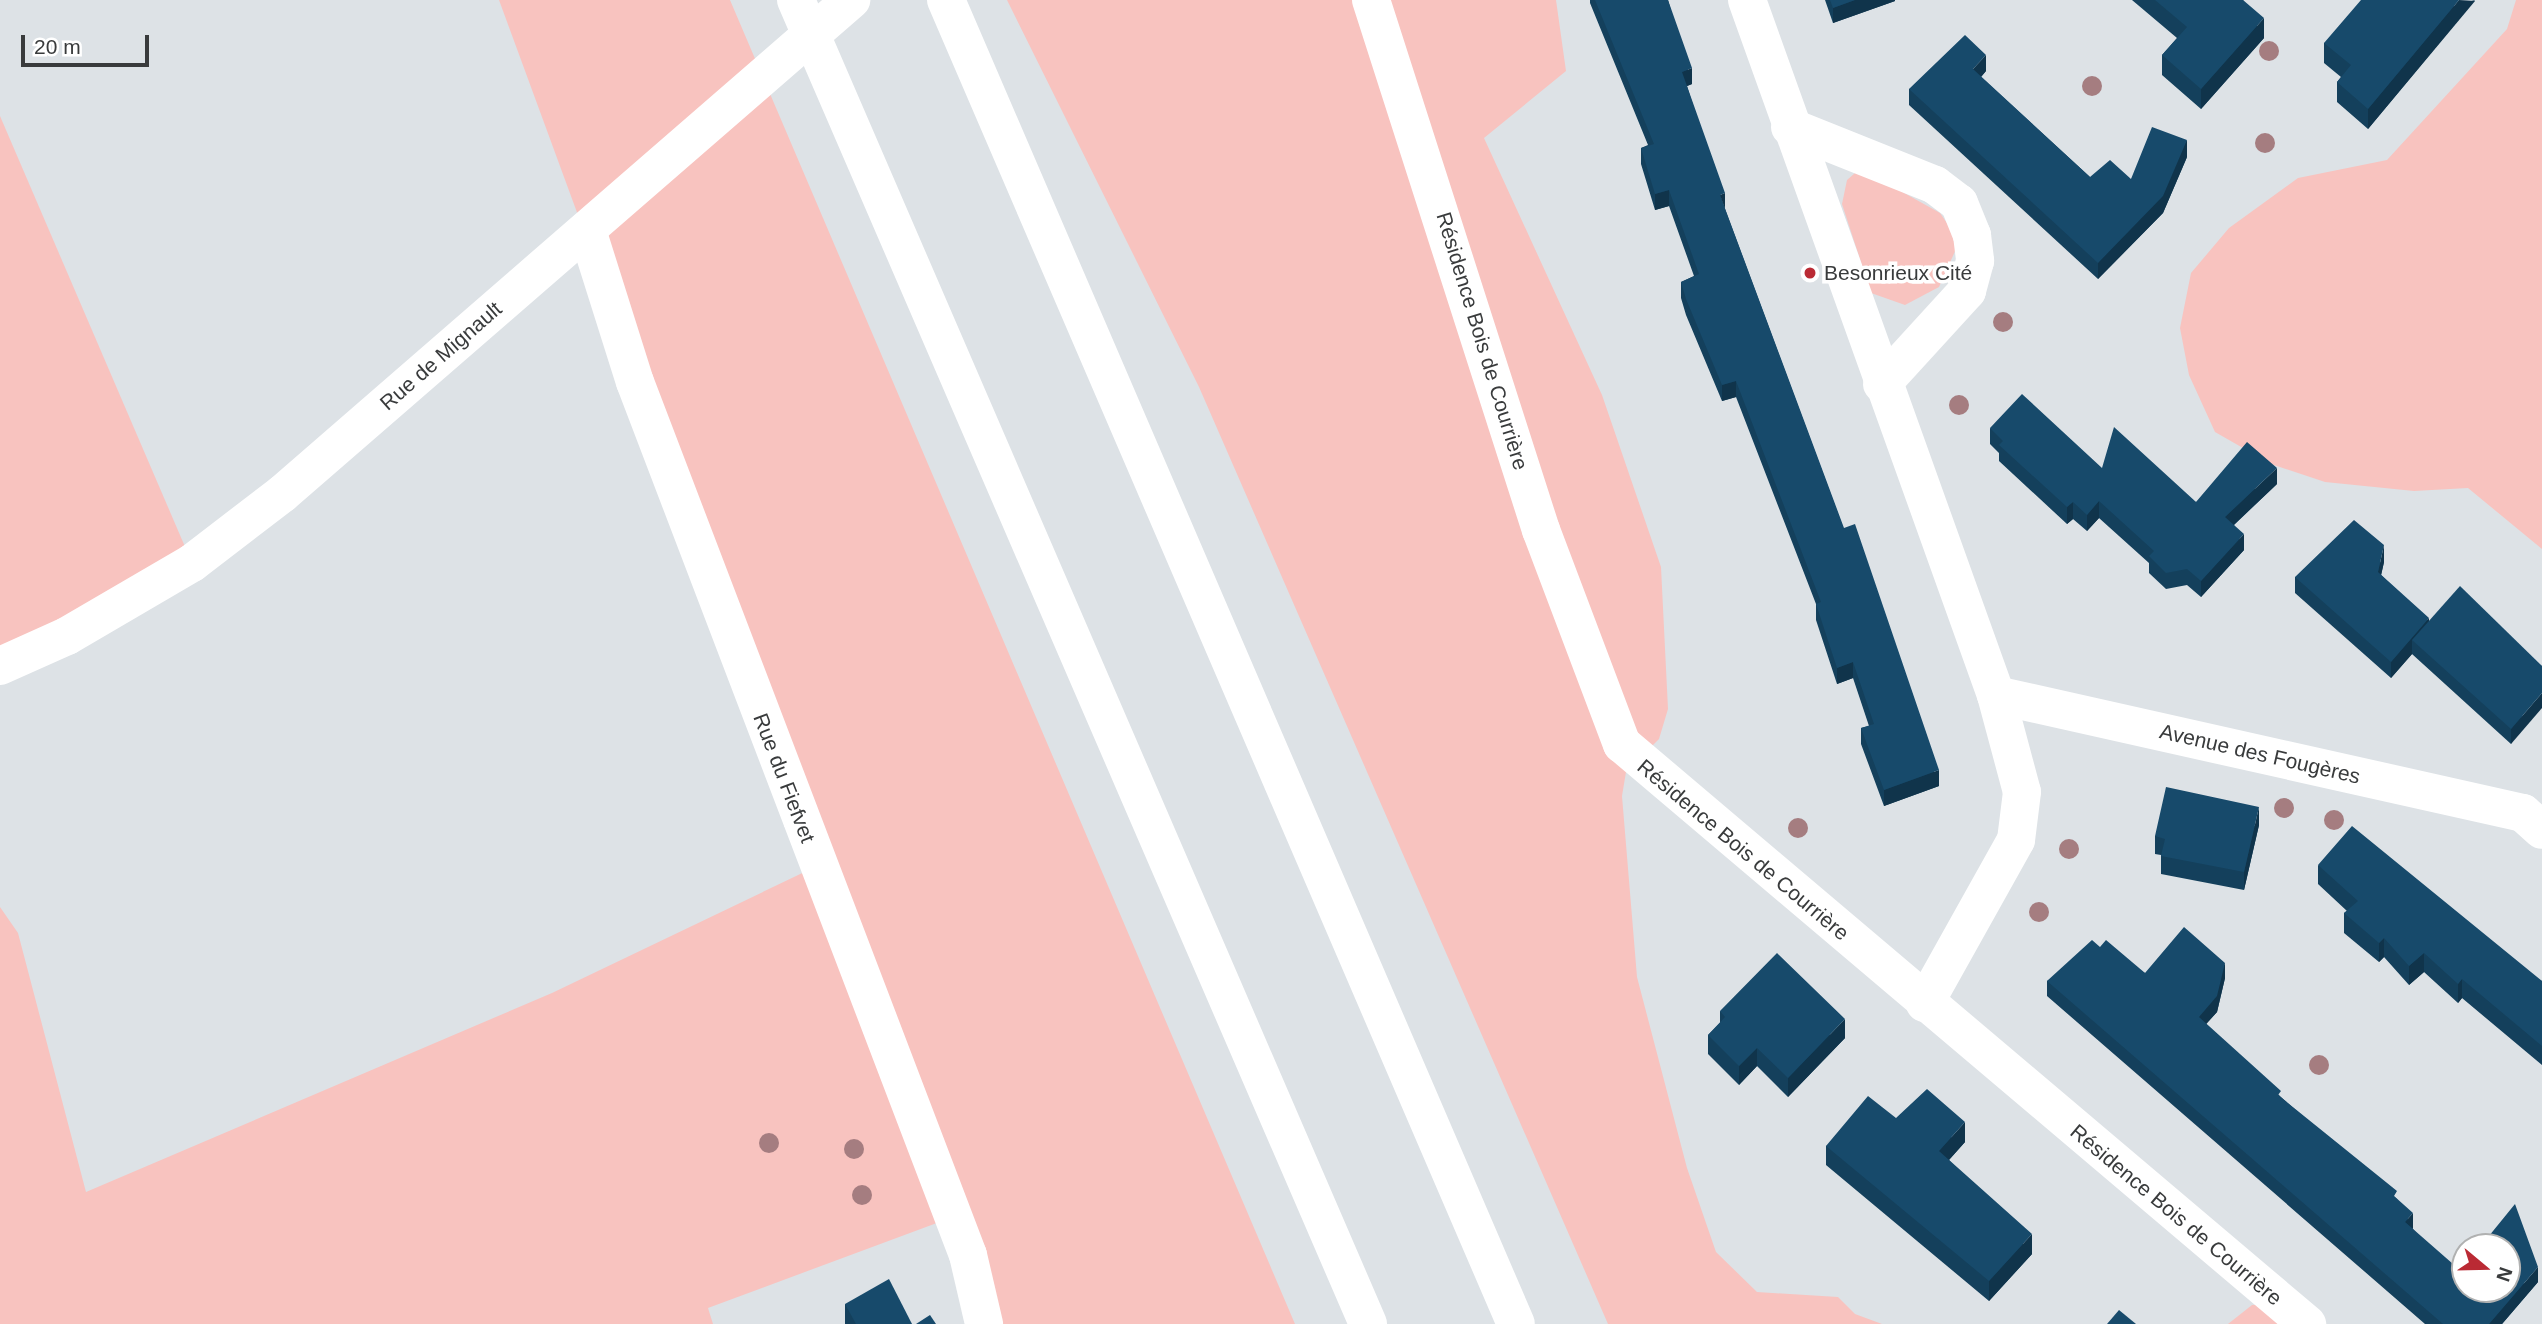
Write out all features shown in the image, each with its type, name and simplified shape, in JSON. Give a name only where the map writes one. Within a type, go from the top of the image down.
[{"type":"main road","points":[[796,0],[1368,1324]]},
{"type":"main road","name":"Rue de Mignault","points":[[0,666],[67,636],[192,563],[629,196],[851,0]]},
{"type":"main road","points":[[946,0],[1516,1324]]},
{"type":"main road","name":"Résidence Bois de Courrière","points":[[1371,0],[1541,530],[1612,727],[1638,764],[2306,1324]]},
{"type":"main road","points":[[1747,0],[1882,384],[1996,695],[2023,811],[2016,840],[1925,1003]]},
{"type":"main road","points":[[1790,127],[1935,185],[1959,203],[1972,235],[1975,261],[1967,291],[1882,384]]},
{"type":"main road","name":"Rue du Fiefvet","points":[[587,230],[635,382],[968,1255],[984,1324]]},
{"type":"main road","name":"Avenue des Fougères","points":[[1996,695],[2536,815]]},
{"type":"shaded area","points":[[499,0],[730,0],[1295,1324],[984,1324],[953,1217],[708,1308],[713,1324],[0,1324],[0,907],[18,933],[86,1192],[552,993],[817,866]]},
{"type":"shaded area","points":[[1007,0],[1556,0],[1566,71],[1484,138],[1602,395],[1661,567],[1668,709],[1659,739],[1626,772],[1622,796],[1637,977],[1687,1168],[1716,1252],[1757,1292],[1838,1297],[1855,1314],[1882,1324],[1608,1324],[1199,387]]},
{"type":"shaded area","points":[[2516,0],[2542,0],[2542,549],[2468,488],[2414,491],[2325,482],[2271,464],[2215,432],[2189,375],[2180,328],[2191,273],[2229,228],[2298,178],[2387,160],[2507,29]]},
{"type":"shaded area","points":[[0,116],[192,563],[0,666]]},
{"type":"shaded area","points":[[1855,173],[1872,175],[1940,213],[1951,229],[1956,249],[1939,287],[1905,305],[1871,293],[1842,204],[1847,180]]},
{"type":"shaded area","points":[[2282,1303],[2307,1324],[2228,1324],[2252,1305]]},
{"type":"building","points":[[1595,0],[1668,0],[1692,68],[1682,72],[1725,193],[1720,195],[1844,528],[1855,524],[1939,770],[1884,790],[1861,728],[1874,724],[1853,662],[1837,668],[1816,604],[1821,602],[1736,381],[1722,385],[1686,299],[1681,282],[1699,274],[1669,190],[1655,194],[1641,148],[1654,144]]},
{"type":"building","points":[[1830,0],[1855,0],[1833,8]]},
{"type":"building","points":[[2155,0],[2243,0],[2264,18],[2201,89],[2162,55],[2187,27]]},
{"type":"building","points":[[2361,0],[2459,0],[2368,109],[2337,82],[2351,65],[2324,43]]},
{"type":"building","points":[[1965,35],[1986,55],[1973,69],[2090,177],[2110,160],[2131,179],[2152,127],[2187,140],[2163,196],[2098,263],[1909,89]]},
{"type":"building","points":[[2022,394],[2102,468],[2114,427],[2196,502],[2247,442],[2277,468],[2225,517],[2244,534],[2201,581],[2187,569],[2166,573],[2149,556],[2154,551],[2099,501],[2087,515],[2073,502],[2067,507],[1999,445],[2003,441],[1990,428]]},
{"type":"building","points":[[2354,520],[2384,545],[2378,572],[2429,618],[2391,662],[2295,577]]},
{"type":"building","points":[[2460,586],[2542,666],[2542,693],[2511,729],[2412,640]]},
{"type":"building","points":[[2166,787],[2259,807],[2244,872],[2161,856],[2165,839],[2155,836]]},
{"type":"building","points":[[2352,826],[2542,981],[2542,1046],[2462,979],[2458,984],[2424,953],[2409,966],[2384,938],[2379,943],[2344,913],[2358,901],[2318,865]]},
{"type":"building","points":[[2184,927],[2225,963],[2217,996],[2199,1017],[2281,1091],[2278,1095],[2397,1191],[2394,1196],[2413,1213],[2405,1222],[2451,1262],[2451,1303],[2507,1303],[2489,1324],[2443,1324],[2047,981],[2092,940],[2100,947],[2106,940],[2145,973]]},
{"type":"building","points":[[1777,953],[1845,1019],[1788,1078],[1757,1048],[1739,1066],[1708,1035],[1725,1017],[1720,1011]]},
{"type":"building","points":[[1927,1089],[1965,1122],[1939,1151],[2032,1234],[1989,1281],[1826,1146],[1868,1096],[1896,1118]]},
{"type":"building","points":[[2515,1204],[2538,1267],[2521,1287],[2521,1233],[2491,1233]]},
{"type":"building","points":[[889,1279],[912,1324],[856,1324],[845,1304]]},
{"type":"building","points":[[2119,1310],[2136,1324],[2107,1324]]},
{"type":"building","points":[[930,1315],[936,1324],[916,1324]]},
{"type":"place","name":"Besonrieux Cité","points":[[1810,273]]}]
